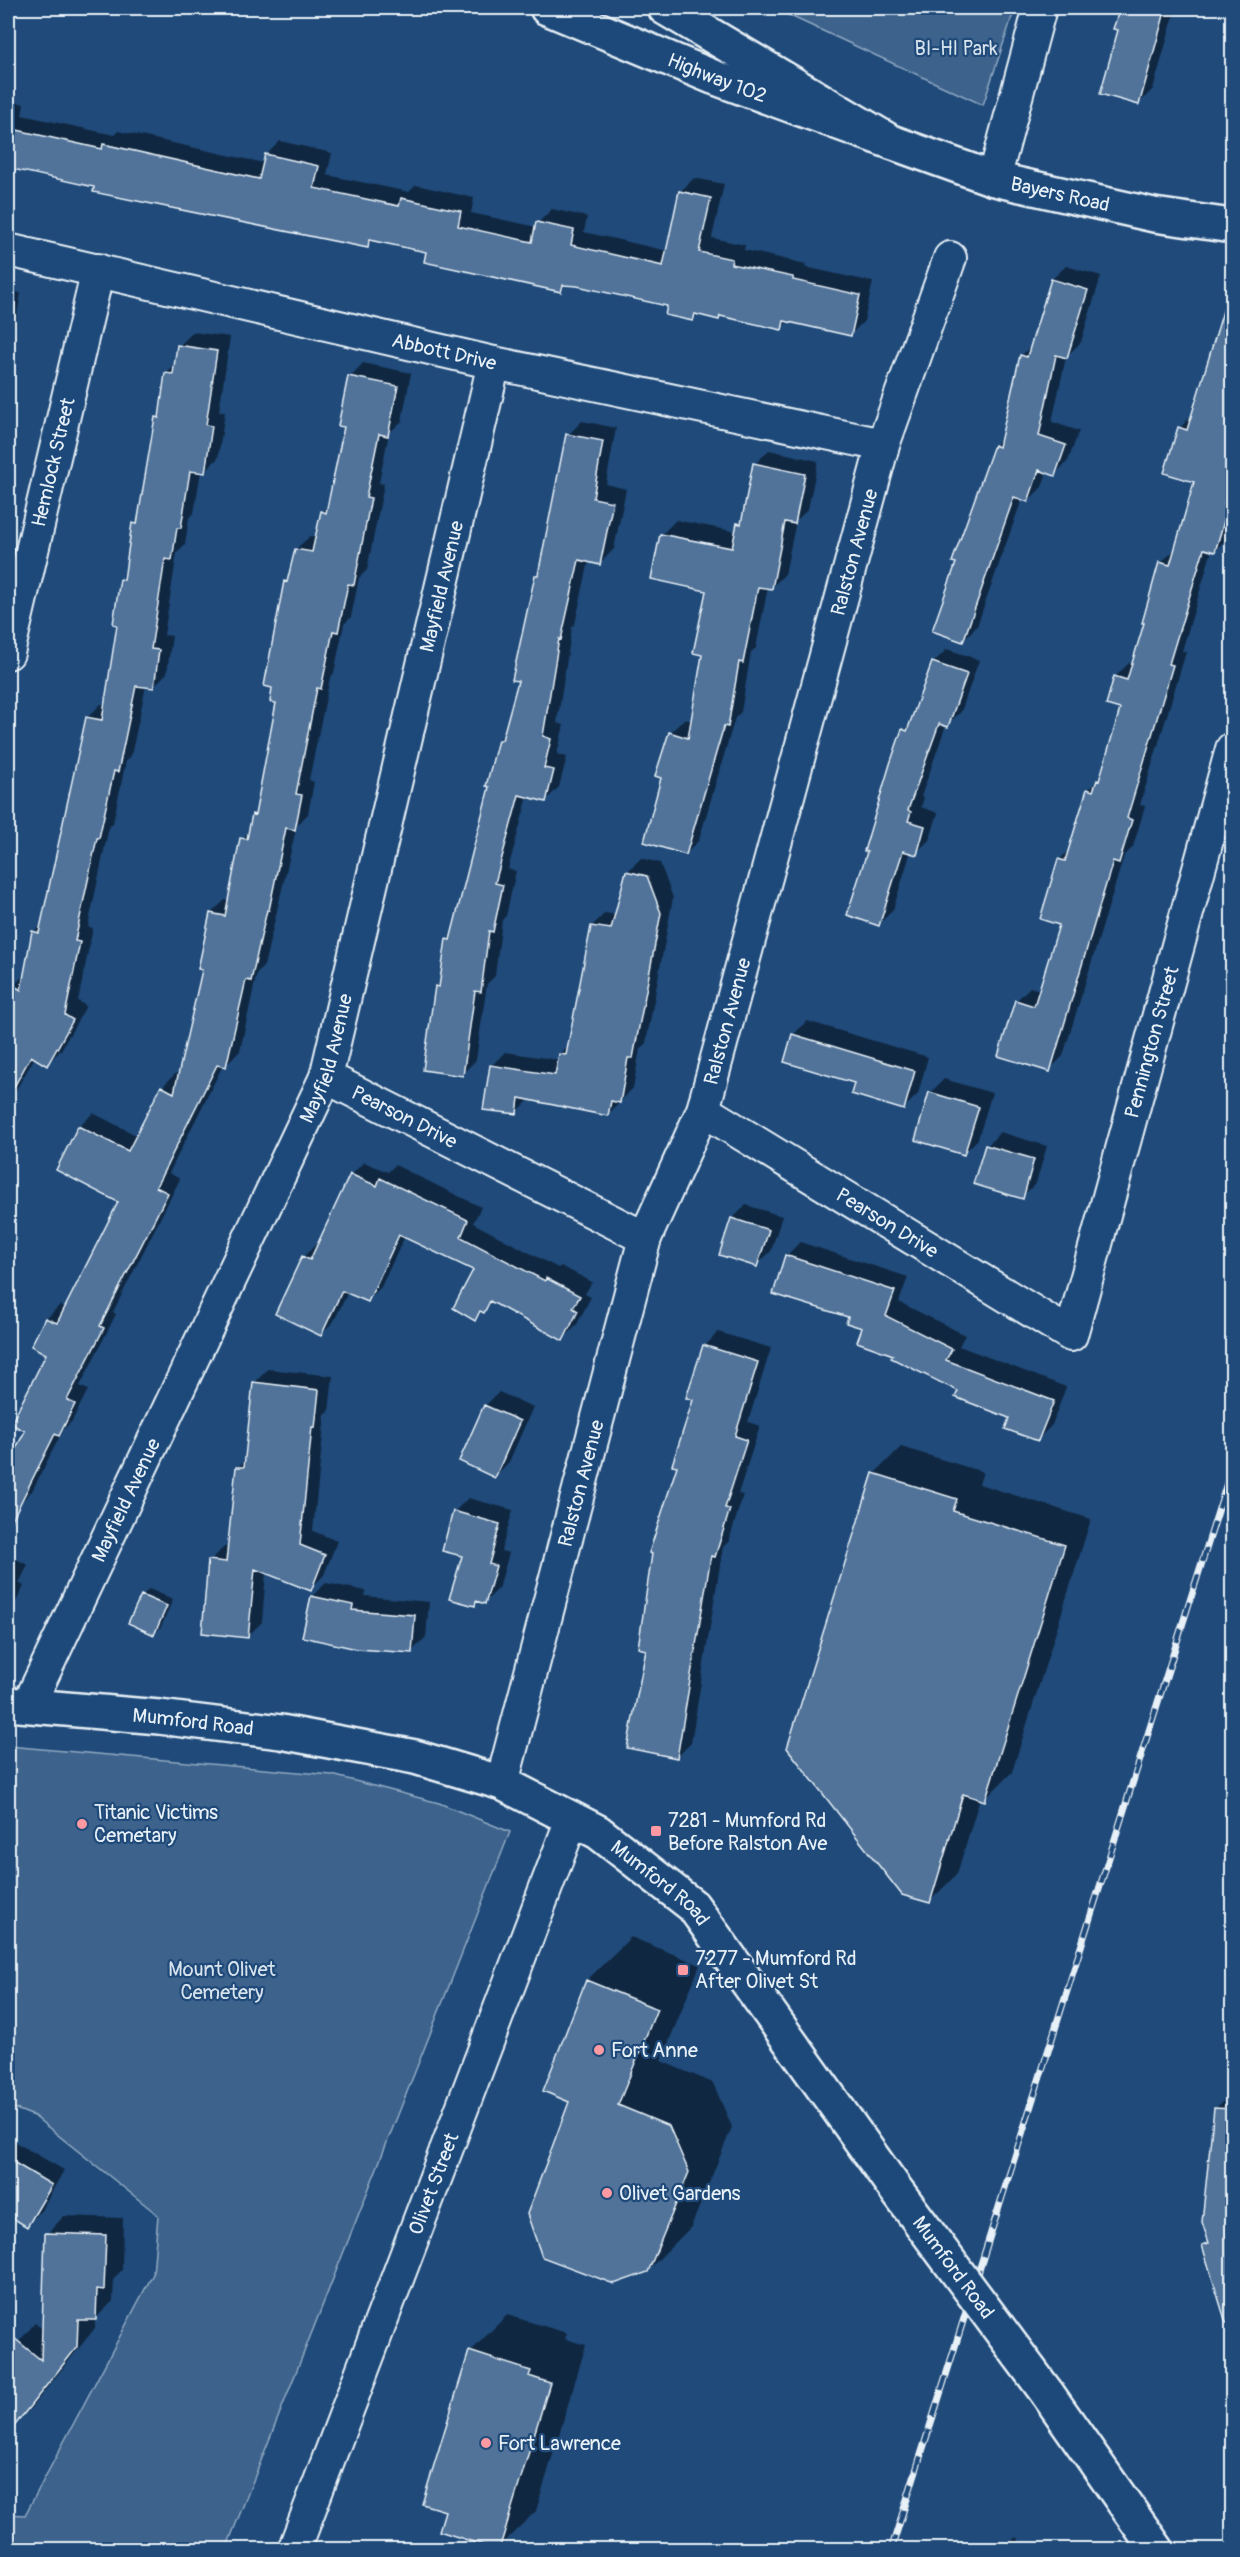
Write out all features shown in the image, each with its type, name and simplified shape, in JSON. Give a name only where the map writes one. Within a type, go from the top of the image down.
[{"type":"main road","name":"Highway 102","points":[[547,8],[713,77],[891,142]]},
{"type":"main road","points":[[665,8],[891,142]]},
{"type":"main road","name":"Bayers Road","points":[[891,142],[994,179],[1154,215],[1233,226]]},
{"type":"main road","name":"Mumford Road","points":[[18,1705],[159,1717],[281,1732],[415,1757],[502,1783],[598,1832],[693,1906],[891,2183],[1047,2393],[1157,2550]]},
{"type":"street","points":[[994,179],[1040,8]]},
{"type":"street","name":"Abbott Drive","points":[[8,249],[494,363],[883,445]]},
{"type":"street","name":"Ralston Avenue","points":[[502,1783],[645,1238],[703,1110],[883,445],[950,258]]},
{"type":"street","name":"Hemlock Street","points":[[8,653],[98,270]]},
{"type":"street","name":"Mayfield Avenue","points":[[18,1705],[326,1077],[494,363]]},
{"type":"street","name":"Pennington Street","points":[[1071,1335],[1233,748]]},
{"type":"street","name":"Pearson Drive","points":[[326,1077],[645,1238]]},
{"type":"street","name":"Pearson Drive","points":[[703,1110],[1071,1335]]},
{"type":"street","name":"Olivet Street","points":[[294,2550],[572,1819]]},
{"type":"green space","name":"BI-HI Park","points":[[773,8],[1015,8],[983,105]]},
{"type":"green space","name":"Mount Olivet Cemetery","points":[[8,1746],[332,1775],[439,1803],[510,1832],[226,2549],[8,2549],[8,2514],[25,2515],[153,2274],[158,2215],[34,2116],[8,2106]]},
{"type":"building","points":[[1120,8],[1166,8],[1139,105],[1100,94],[1118,30],[1113,29]]},
{"type":"building","points":[[8,128],[102,149],[103,144],[259,179],[265,154],[319,166],[314,188],[399,206],[401,198],[461,211],[458,226],[532,242],[536,222],[574,230],[571,245],[663,266],[679,191],[711,198],[699,252],[732,259],[731,264],[793,277],[793,280],[860,295],[851,336],[784,321],[782,330],[720,316],[719,320],[695,314],[693,321],[665,315],[667,306],[577,286],[563,285],[561,292],[424,262],[426,252],[369,240],[368,248],[93,192],[94,187],[8,168]]},
{"type":"building","points":[[1051,279],[1088,290],[1067,358],[1056,355],[1039,436],[1066,445],[1055,476],[1039,470],[1028,502],[1014,497],[963,642],[932,631],[956,563],[952,562],[994,445],[999,447],[1020,355],[1027,357]]},
{"type":"building","points":[[1226,301],[1233,302],[1233,475],[1224,503],[1229,504],[1215,552],[1204,549],[1169,664],[1173,665],[1127,818],[1132,820],[1119,863],[1113,861],[1050,1072],[998,1056],[1015,1000],[1034,1006],[1059,925],[1040,919],[1058,859],[1065,861],[1087,789],[1093,791],[1097,780],[1099,781],[1120,709],[1106,705],[1114,676],[1127,680],[1159,562],[1170,565],[1194,482],[1164,473],[1178,427],[1187,430]]},
{"type":"building","points":[[177,345],[217,351],[206,425],[212,426],[205,473],[190,471],[181,528],[177,528],[172,560],[165,559],[151,649],[159,650],[154,688],[136,686],[118,772],[114,771],[99,838],[97,838],[75,941],[80,942],[65,1015],[73,1020],[47,1066],[31,1056],[8,1098],[8,982],[21,990],[32,931],[39,933],[86,717],[102,720],[117,625],[113,624],[120,579],[124,580],[132,523],[137,524],[155,417],[159,418],[165,373],[173,374]]},
{"type":"building","points":[[348,376],[398,386],[388,436],[379,434],[366,497],[371,498],[354,585],[348,584],[338,632],[333,631],[321,689],[317,688],[296,794],[302,795],[295,830],[286,828],[269,910],[267,910],[251,981],[246,980],[226,1067],[217,1065],[156,1187],[168,1193],[100,1326],[104,1328],[67,1400],[75,1404],[59,1436],[55,1434],[8,1528],[8,1464],[25,1431],[11,1424],[46,1354],[31,1346],[45,1318],[57,1323],[118,1202],[56,1170],[78,1126],[128,1151],[161,1086],[174,1093],[202,970],[198,969],[210,913],[225,916],[240,838],[247,839],[252,814],[255,815],[276,703],[270,702],[272,688],[264,686],[284,581],[287,582],[295,549],[312,552],[321,511],[326,513],[344,427],[338,426]]},
{"type":"building","points":[[566,434],[603,441],[593,498],[613,502],[600,565],[579,560],[561,640],[559,639],[543,736],[551,739],[544,768],[554,770],[546,802],[519,795],[495,883],[503,885],[493,932],[489,931],[481,992],[475,991],[463,1076],[423,1070],[435,986],[439,987],[446,939],[450,940],[489,787],[486,786],[498,740],[502,740],[518,681],[512,680],[535,575],[538,575]]},
{"type":"building","points":[[753,463],[805,474],[795,524],[785,522],[772,589],[758,587],[743,663],[739,662],[728,727],[724,726],[686,855],[644,842],[661,778],[655,776],[669,732],[688,738],[702,655],[693,653],[706,591],[651,579],[660,534],[732,548],[737,523],[741,524]]},
{"type":"building","points":[[932,662],[967,674],[948,727],[939,724],[908,810],[911,812],[908,821],[925,826],[917,855],[903,851],[879,926],[847,915],[867,852],[864,851],[890,764],[902,729],[907,731]]},
{"type":"building","points":[[626,871],[647,876],[661,913],[633,1058],[628,1058],[620,1103],[611,1101],[608,1116],[519,1098],[517,1114],[483,1110],[490,1065],[555,1075],[559,1054],[566,1055],[591,926],[611,929]]},
{"type":"building","points":[[792,1034],[915,1071],[904,1110],[851,1094],[854,1083],[784,1062]]},
{"type":"building","points":[[929,1092],[979,1107],[964,1155],[915,1140]]},
{"type":"building","points":[[985,1145],[1034,1159],[1023,1199],[973,1184]]},
{"type":"building","points":[[350,1174],[377,1186],[380,1178],[468,1220],[461,1237],[545,1281],[546,1278],[580,1296],[573,1308],[578,1311],[563,1341],[490,1301],[484,1313],[480,1311],[475,1321],[453,1308],[473,1270],[399,1235],[368,1302],[342,1291],[321,1336],[275,1314],[302,1256],[310,1260]]},
{"type":"building","points":[[731,1218],[769,1230],[757,1267],[719,1255]]},
{"type":"building","points":[[785,1255],[895,1291],[886,1316],[952,1349],[946,1360],[1054,1401],[1038,1441],[1005,1429],[1009,1418],[955,1397],[958,1391],[891,1358],[893,1355],[857,1342],[862,1328],[846,1323],[848,1317],[773,1294]]},
{"type":"building","points":[[703,1345],[758,1362],[735,1436],[747,1440],[725,1508],[730,1509],[715,1557],[711,1556],[677,1758],[627,1748],[646,1650],[638,1648],[652,1554],[649,1553],[677,1466],[672,1465],[693,1400],[686,1398]]},
{"type":"building","points":[[253,1382],[319,1390],[315,1428],[312,1427],[300,1545],[325,1555],[311,1591],[255,1569],[248,1638],[202,1633],[208,1560],[226,1562],[236,1467],[244,1467]]},
{"type":"building","points":[[484,1405],[520,1421],[495,1478],[459,1461]]},
{"type":"building","points":[[873,1473],[957,1499],[953,1511],[1065,1545],[985,1801],[963,1794],[930,1903],[902,1895],[787,1748]]},
{"type":"building","points":[[453,1511],[500,1524],[489,1564],[496,1566],[485,1604],[476,1601],[475,1606],[449,1599],[462,1556],[442,1551]]},
{"type":"building","points":[[141,1595],[167,1606],[154,1635],[128,1623]]},
{"type":"building","points":[[311,1596],[353,1605],[352,1610],[415,1615],[412,1653],[357,1649],[302,1637]]},
{"type":"building","name":"Olivet Gardens","points":[[586,1980],[657,2009],[618,2105],[669,2126],[689,2172],[648,2272],[614,2284],[542,2257],[527,2214],[569,2102],[543,2091]]},
{"type":"building","points":[[1214,2108],[1233,2109],[1233,2322],[1226,2323],[1202,2245],[1209,2243],[1202,2222]]},
{"type":"building","points":[[8,2159],[52,2185],[27,2227],[8,2215]]},
{"type":"building","points":[[45,2233],[106,2235],[104,2290],[97,2289],[96,2320],[78,2320],[77,2347],[8,2434],[8,2333],[41,2360]]},
{"type":"building","name":"Fort Lawrence","points":[[469,2351],[531,2371],[529,2376],[550,2383],[499,2550],[439,2531],[445,2511],[422,2504]]},
{"type":"railway","points":[[891,2550],[1232,1467]]},
{"type":"place","name":"Titanic Victims Cemetary","points":[[82,1824]]},
{"type":"place","name":"7281 - Mumford Rd Before Ralston Ave","points":[[656,1831]]},
{"type":"place","name":"7277 - Mumford Rd After Olivet St","points":[[683,1970]]},
{"type":"place","name":"Fort Anne","points":[[599,2050]]},
{"type":"place","name":"Olivet Gardens","points":[[607,2193]]},
{"type":"place","name":"Fort Lawrence","points":[[486,2443]]}]
